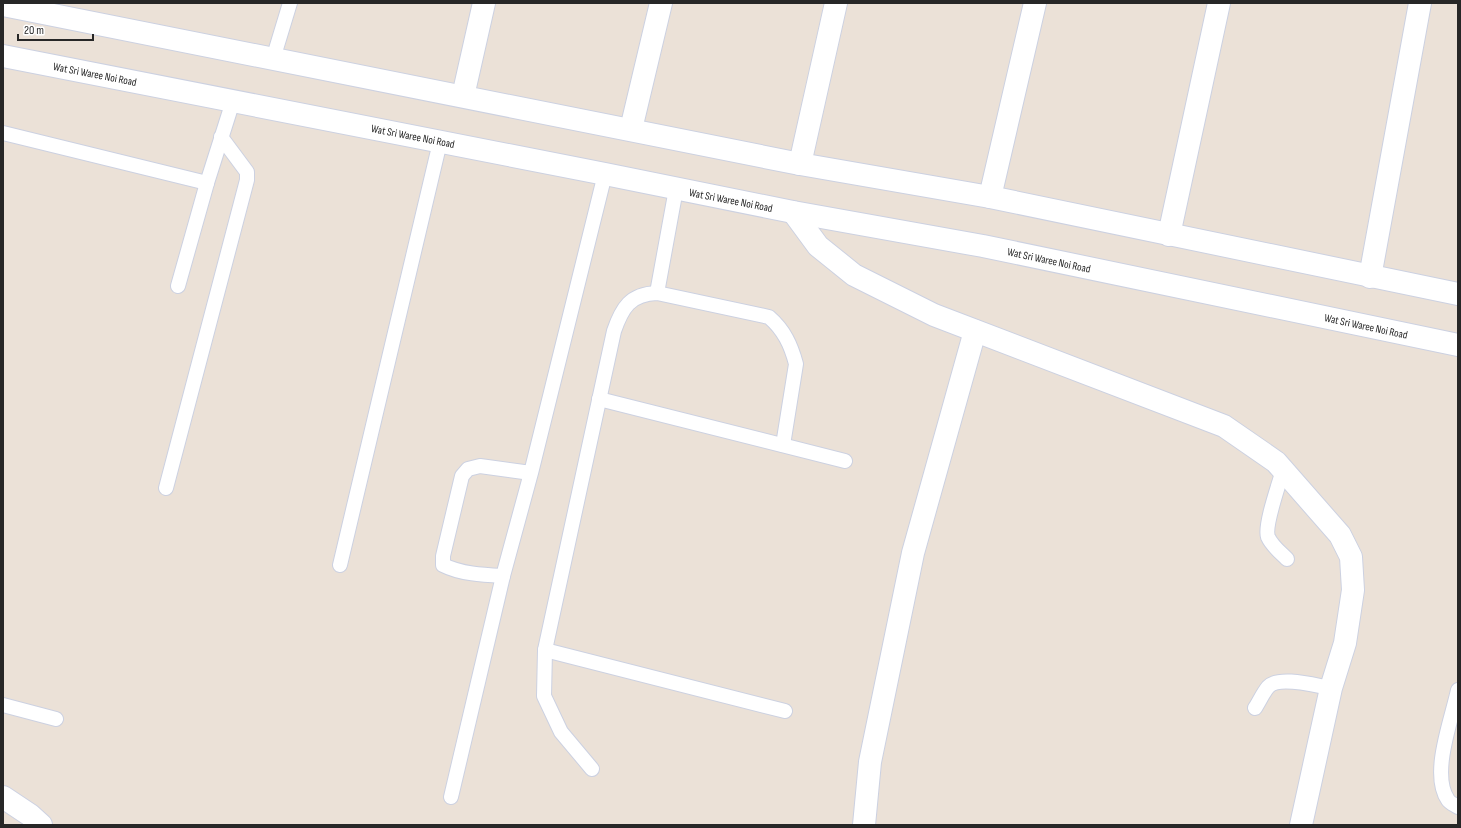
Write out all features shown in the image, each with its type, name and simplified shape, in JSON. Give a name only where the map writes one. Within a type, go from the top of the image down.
[{"type":"main road","points":[[463,96],[484,3]]},
{"type":"main road","points":[[631,129],[661,3]]},
{"type":"main road","points":[[800,164],[836,3]]},
{"type":"main road","points":[[990,197],[1034,3]]},
{"type":"main road","points":[[1170,235],[1219,3]]},
{"type":"main road","points":[[1370,277],[1420,3]]},
{"type":"main road","points":[[3,5],[631,129],[800,164],[990,197],[1370,277],[1458,294]]},
{"type":"main road","name":"Wat Sri Waree Noi Road","points":[[3,56],[793,212],[983,246],[1458,345]]},
{"type":"main road","points":[[793,212],[818,246],[854,275],[934,315],[1224,426],[1276,462],[1340,535],[1350,557],[1353,590],[1344,643],[1331,688],[1301,825]]},
{"type":"main road","points":[[864,825],[870,762],[913,554],[974,331]]},
{"type":"main road","points":[[3,797],[30,815],[40,825]]},
{"type":"lane","points":[[273,59],[290,3]]},
{"type":"lane","points":[[178,286],[207,182],[233,101]]},
{"type":"lane","points":[[3,133],[207,182]]},
{"type":"lane","points":[[166,488],[246,180],[247,172],[221,137]]},
{"type":"lane","points":[[340,565],[440,142]]},
{"type":"lane","points":[[451,797],[503,576],[531,473],[605,174]]},
{"type":"lane","points":[[657,293],[676,189]]},
{"type":"lane","points":[[592,769],[561,732],[544,696],[545,650],[614,331],[620,314],[629,301],[645,293],[657,293],[769,317],[780,326],[792,351],[796,364],[783,445]]},
{"type":"lane","points":[[599,398],[845,461]]},
{"type":"lane","points":[[503,576],[451,569],[443,565],[442,556],[462,476],[468,469],[480,466],[531,473]]},
{"type":"lane","points":[[1283,470],[1269,520],[1268,535],[1273,545],[1287,558]]},
{"type":"lane","points":[[545,650],[785,711]]},
{"type":"lane","points":[[1255,708],[1269,686],[1279,681],[1298,682],[1331,688]]},
{"type":"lane","points":[[1458,690],[1444,746],[1440,776],[1444,792],[1449,801],[1458,807]]},
{"type":"lane","points":[[3,705],[56,720]]}]
